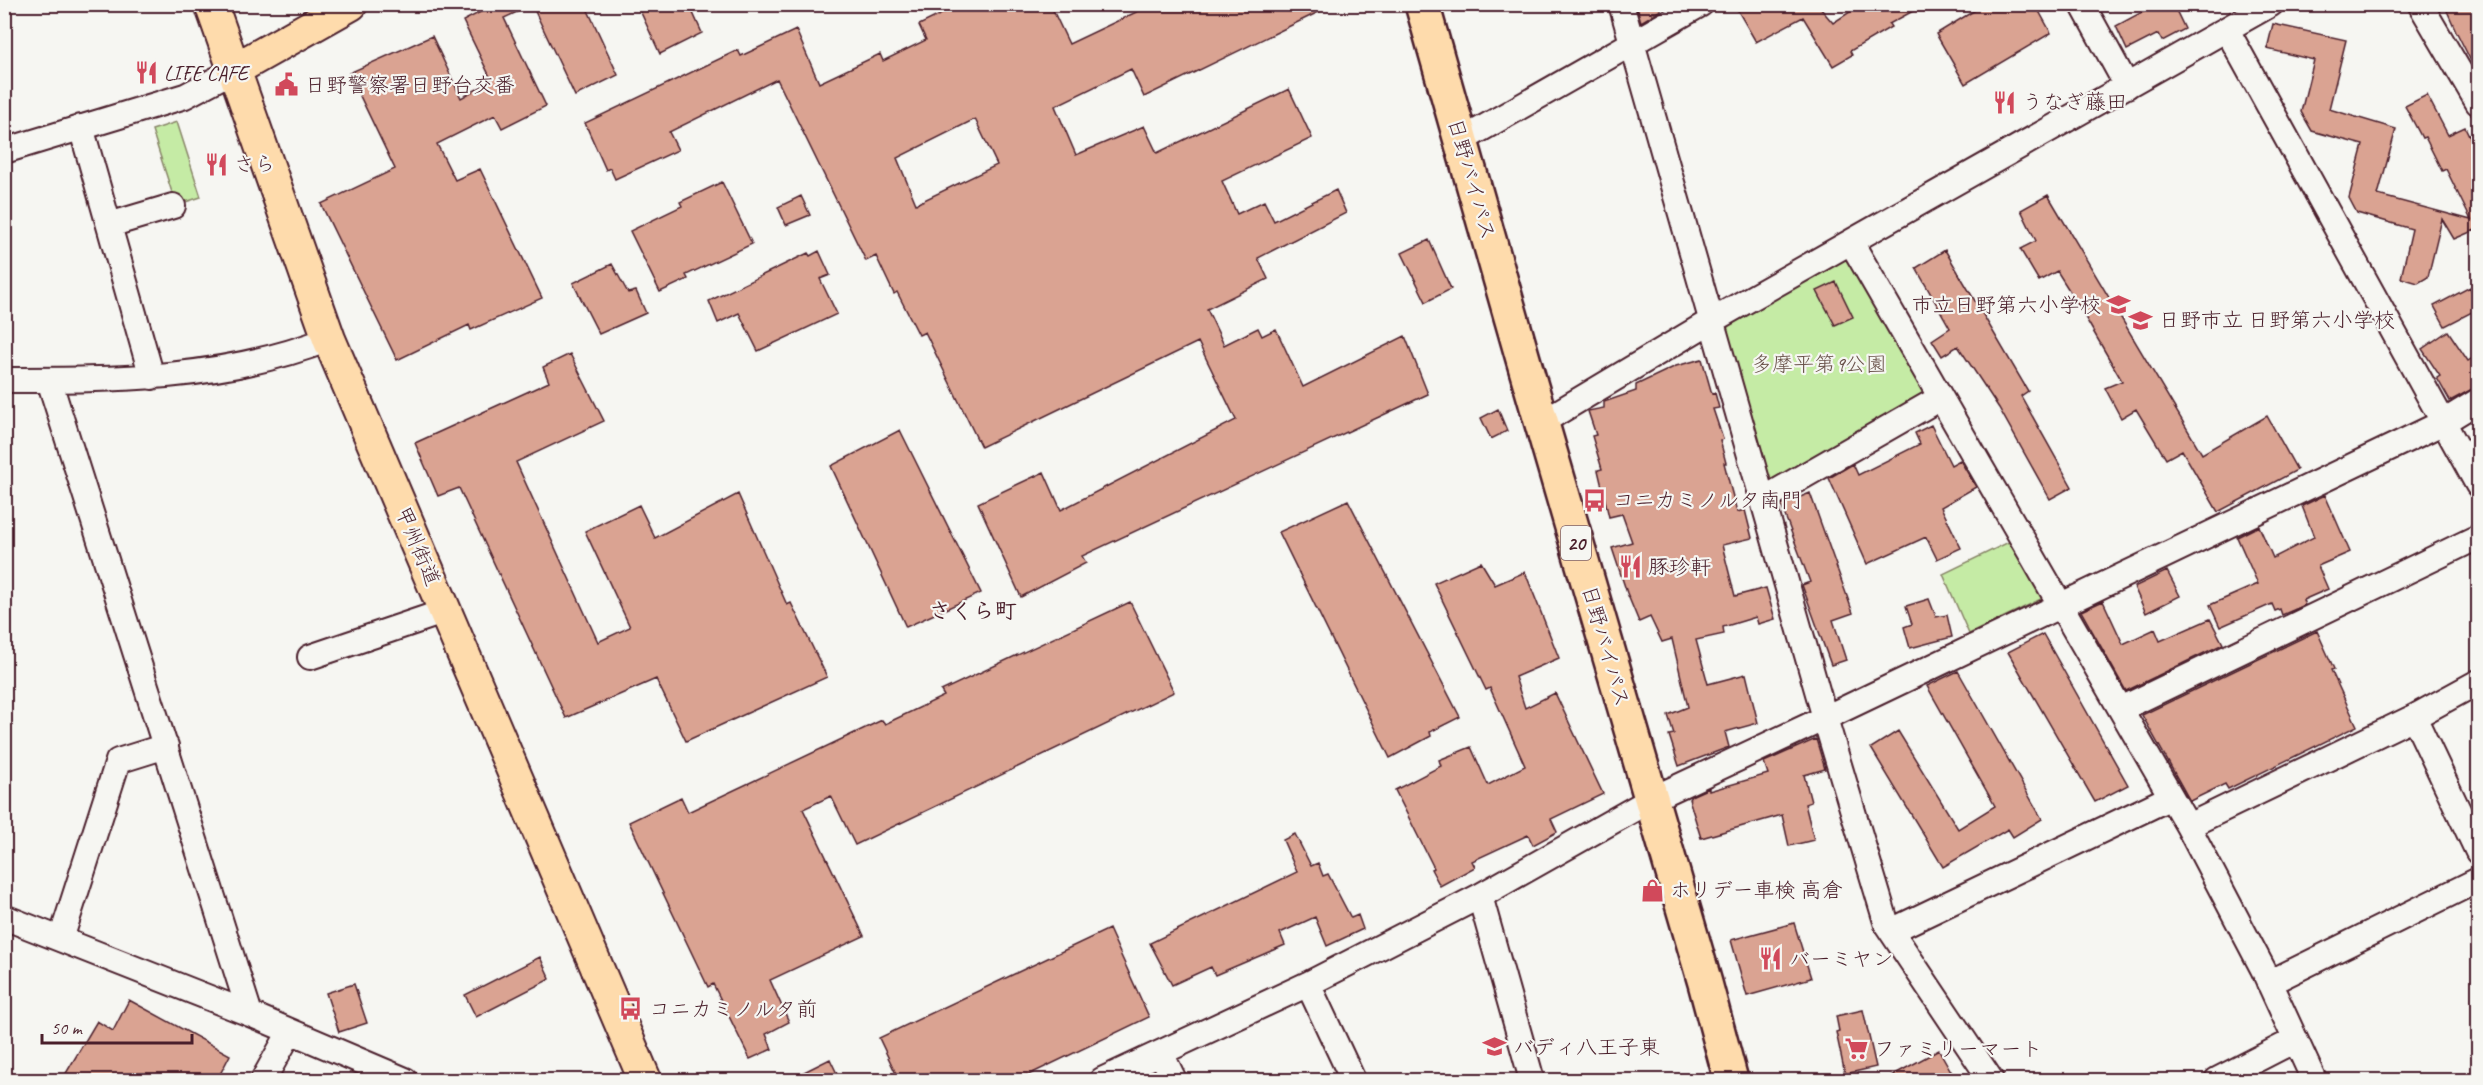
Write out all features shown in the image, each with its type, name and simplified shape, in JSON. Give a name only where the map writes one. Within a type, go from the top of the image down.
[{"type":"highway","name":"日野バイパス","points":[[1422,4],[1731,1080]]},
{"type":"main road","name":"甲州街道","points":[[211,4],[329,339],[645,1080]]},
{"type":"main road","points":[[234,70],[351,4]]},
{"type":"street","points":[[1621,4],[1825,718],[1891,931],[1991,1080]]},
{"type":"street","points":[[1462,140],[1701,4]]},
{"type":"street","points":[[2082,4],[2127,86]]},
{"type":"street","points":[[1542,422],[1711,321],[2271,4]]},
{"type":"street","points":[[2420,4],[2478,103]]},
{"type":"street","points":[[2227,30],[2478,485]]},
{"type":"street","points":[[4,151],[185,96],[234,70]]},
{"type":"street","points":[[81,128],[152,377]]},
{"type":"street","points":[[109,225],[173,206]]},
{"type":"street","points":[[1851,242],[2188,826],[2269,983],[2314,1080]]},
{"type":"street","points":[[4,380],[152,377],[251,364],[329,339]]},
{"type":"street","points":[[49,380],[250,1014]]},
{"type":"street","points":[[1762,500],[1940,398]]},
{"type":"street","points":[[1102,1080],[1308,984],[1480,896],[1650,800],[2442,423],[2478,401]]},
{"type":"street","points":[[2121,709],[2478,537]]},
{"type":"street","points":[[310,657],[446,611]]},
{"type":"street","points":[[2188,826],[2414,717],[2478,682]]},
{"type":"street","points":[[2414,717],[2478,852]]},
{"type":"street","points":[[60,939],[118,761],[166,746]]},
{"type":"street","points":[[1891,931],[2171,797]]},
{"type":"street","points":[[2269,983],[2478,880]]},
{"type":"street","points":[[1480,896],[1532,1080]]},
{"type":"street","points":[[4,917],[250,1014],[405,1080]]},
{"type":"street","points":[[1308,984],[1353,1080]]},
{"type":"street","points":[[263,1080],[290,1032]]},
{"type":"street","points":[[2217,1080],[2295,1040]]},
{"type":"street","points":[[1161,1053],[1174,1080]]},
{"type":"green space","points":[[177,122],[201,197],[176,205],[152,130]]},
{"type":"green space","name":"多摩平第9公園","points":[[1846,257],[1925,386],[1922,401],[1774,480],[1766,478],[1725,334],[1730,322]]},
{"type":"green space","points":[[2009,542],[2043,598],[1969,634],[1943,574]]},
{"type":"building","points":[[496,4],[585,4],[618,75],[575,96],[532,5],[504,18],[546,106],[502,128],[495,115],[437,144],[455,180],[480,169],[542,298],[471,330],[469,325],[397,360],[321,204],[395,169],[349,73],[432,36],[461,98],[492,81],[463,21]]},
{"type":"building","points":[[637,4],[689,4],[702,33],[660,54]]},
{"type":"building","points":[[962,4],[1050,4],[1069,44],[1153,4],[1335,4],[1144,97],[1131,69],[1055,106],[1076,155],[1144,126],[1157,153],[1289,89],[1312,138],[1222,181],[1237,214],[1264,201],[1274,221],[1336,190],[1346,213],[1258,258],[1268,279],[1207,309],[1224,345],[1258,328],[1262,336],[1276,329],[1303,387],[1405,336],[1428,394],[1082,556],[1086,563],[1021,597],[978,503],[1044,472],[1061,510],[1236,420],[1198,342],[981,447],[925,332],[919,335],[897,292],[894,294],[876,256],[866,261],[777,79],[669,132],[678,150],[615,179],[610,168],[606,170],[585,123],[738,50],[741,56],[796,30],[819,83],[880,54],[883,61],[926,40],[919,25]],"holes":[[[975,119],[997,165],[916,204],[897,158]]]},
{"type":"building","points":[[1636,4],[1657,4],[1661,10],[1641,22]]},
{"type":"building","points":[[1734,4],[1827,4],[1820,8],[1833,23],[1862,4],[1926,4],[1889,24],[1891,27],[1850,51],[1852,55],[1833,66],[1803,17],[1756,42]]},
{"type":"building","points":[[1985,4],[2035,4],[2051,33],[1965,84],[1936,34]]},
{"type":"building","points":[[2144,4],[2173,4],[2185,29],[2162,41],[2158,34],[2127,50],[2116,26],[2146,10]]},
{"type":"building","points":[[2444,4],[2478,4],[2478,75],[2456,31]]},
{"type":"building","points":[[2273,24],[2346,40],[2329,109],[2396,129],[2378,195],[2471,220],[2446,169],[2442,171],[2425,137],[2422,138],[2405,106],[2427,95],[2448,135],[2465,127],[2478,154],[2478,236],[2475,230],[2454,239],[2442,219],[2428,277],[2418,283],[2401,278],[2412,229],[2357,213],[2349,198],[2363,145],[2312,131],[2301,112],[2314,60],[2267,49]]},
{"type":"building","points":[[722,182],[752,244],[686,275],[688,279],[660,292],[630,231],[682,206],[680,202]]},
{"type":"building","points":[[2048,195],[2202,454],[2267,416],[2297,470],[2218,512],[2182,450],[2166,459],[2136,409],[2121,418],[2105,388],[2122,381],[2074,298],[2057,271],[2039,281],[2020,249],[2036,241],[2021,210]]},
{"type":"building","points":[[801,196],[810,215],[786,225],[778,207]]},
{"type":"building","points":[[1429,240],[1451,289],[1426,302],[1402,253]]},
{"type":"building","points":[[1945,250],[2028,391],[2021,396],[2072,487],[2050,499],[1999,408],[1958,346],[1942,356],[1932,340],[1950,328],[1916,268]]},
{"type":"building","points":[[819,251],[830,275],[820,279],[837,314],[758,351],[739,313],[718,323],[709,301],[808,253],[810,256]]},
{"type":"building","points":[[612,264],[628,293],[636,291],[646,313],[599,334],[573,283]]},
{"type":"building","points":[[1836,282],[1853,317],[1835,325],[1817,291]]},
{"type":"building","points":[[2470,287],[2478,309],[2445,326],[2434,306]]},
{"type":"building","points":[[2448,331],[2468,361],[2474,357],[2478,366],[2478,386],[2450,401],[2437,378],[2440,376],[2422,349]]},
{"type":"building","points":[[570,354],[604,421],[516,462],[598,642],[630,627],[585,531],[639,505],[655,538],[738,494],[787,605],[791,603],[827,677],[686,741],[656,679],[566,718],[459,488],[438,496],[415,443],[549,382],[543,367]]},
{"type":"building","points":[[1702,359],[1712,394],[1715,393],[1719,408],[1713,409],[1723,439],[1720,440],[1726,463],[1724,463],[1737,512],[1745,510],[1752,538],[1722,545],[1735,596],[1766,588],[1775,619],[1758,624],[1756,617],[1723,627],[1724,634],[1696,640],[1708,684],[1746,674],[1758,723],[1725,732],[1729,747],[1679,766],[1669,735],[1674,734],[1668,715],[1688,707],[1672,639],[1662,642],[1650,617],[1639,622],[1627,593],[1612,548],[1632,542],[1622,514],[1609,517],[1598,470],[1602,469],[1592,436],[1596,435],[1588,411],[1604,408],[1604,402],[1636,391],[1636,385],[1676,366]]},
{"type":"building","points":[[1498,409],[1507,431],[1491,439],[1481,418]]},
{"type":"building","points":[[1931,425],[1951,465],[1960,460],[1976,487],[1941,507],[1961,548],[1937,559],[1926,537],[1867,564],[1829,478],[1853,464],[1858,475],[1920,444],[1915,433]]},
{"type":"building","points":[[900,430],[981,593],[906,627],[831,466]]},
{"type":"building","points":[[1810,493],[1853,613],[1833,620],[1846,660],[1831,665],[1802,585],[1810,582],[1781,505]]},
{"type":"building","points":[[2325,495],[2350,552],[2318,566],[2328,589],[2303,600],[2305,605],[2282,615],[2280,609],[2275,611],[2272,604],[2220,627],[2210,605],[2258,584],[2237,537],[2259,526],[2273,558],[2314,537],[2302,506]]},
{"type":"building","points":[[1348,500],[1460,717],[1430,732],[1431,736],[1390,758],[1279,532]]},
{"type":"building","points":[[1481,562],[1495,585],[1525,572],[1559,658],[1515,677],[1525,708],[1555,693],[1603,794],[1551,819],[1557,832],[1533,845],[1528,835],[1472,861],[1475,867],[1440,886],[1431,869],[1434,868],[1395,790],[1441,766],[1439,760],[1471,747],[1488,785],[1525,766],[1490,688],[1486,690],[1434,583]]},
{"type":"building","points":[[2167,571],[2180,596],[2146,613],[2134,587]]},
{"type":"building","points":[[1929,599],[1936,617],[1947,615],[1952,637],[1910,648],[1904,627],[1912,624],[1906,606]]},
{"type":"building","points":[[2103,601],[2123,644],[2155,629],[2160,641],[2210,619],[2223,644],[2126,691],[2081,611]]},
{"type":"building","points":[[1130,602],[1174,692],[855,845],[831,796],[803,809],[864,936],[770,980],[789,1022],[766,1034],[772,1049],[750,1059],[713,984],[708,987],[629,822],[681,797],[688,812],[882,720],[885,724],[944,696],[941,691]]},
{"type":"building","points":[[2317,631],[2334,669],[2331,670],[2357,726],[2228,789],[2225,784],[2190,801],[2142,715]]},
{"type":"building","points":[[2043,634],[2128,785],[2095,802],[2008,652]]},
{"type":"building","points":[[1958,671],[2042,819],[2013,837],[2008,829],[1943,867],[1871,748],[1898,731],[1958,829],[1995,806],[1927,686]]},
{"type":"building","points":[[1816,739],[1825,769],[1804,775],[1811,802],[1805,804],[1814,840],[1789,846],[1782,815],[1701,838],[1689,799],[1691,796],[1709,788],[1709,791],[1768,774],[1764,762]]},
{"type":"building","points":[[1295,834],[1311,866],[1318,863],[1323,876],[1328,874],[1351,918],[1358,915],[1363,929],[1327,946],[1315,917],[1280,933],[1285,945],[1215,975],[1211,967],[1172,985],[1150,943],[1297,872],[1283,840]]},
{"type":"building","name":"バーミヤン","points":[[1794,923],[1811,978],[1747,996],[1731,940]]},
{"type":"building","points":[[1109,929],[1149,1017],[1018,1080],[899,1080],[879,1038]]},
{"type":"building","points":[[540,957],[550,979],[476,1017],[465,995]]},
{"type":"building","points":[[354,984],[367,1023],[339,1032],[326,993]]},
{"type":"building","points":[[129,1000],[230,1055],[217,1080],[62,1080],[97,1021],[113,1031]]},
{"type":"building","name":"ファミリーマート","points":[[1863,1010],[1876,1067],[1845,1074],[1836,1032],[1839,1031],[1836,1016]]},
{"type":"building","points":[[1939,1050],[1956,1080],[1884,1080]]},
{"type":"building","points":[[830,1059],[840,1080],[788,1080]]},
{"type":"place","name":"LIFE CAFE","points":[[146,73]]},
{"type":"place","name":"日野警察署日野台交番","points":[[287,85]]},
{"type":"place","name":"うなぎ藤田","points":[[2004,102]]},
{"type":"place","name":"さら","points":[[216,164]]},
{"type":"place","name":"市立日野第六小学校","points":[[2119,305]]},
{"type":"place","name":"日野市立 日野第六小学校","points":[[2141,320]]},
{"type":"place","name":"コニカミノルタ南門","points":[[1595,500]]},
{"type":"place","name":"豚珍軒","points":[[1630,567]]},
{"type":"place","name":"ホリデー車検 高倉","points":[[1652,890]]},
{"type":"place","name":"バーミヤン","points":[[1771,959]]},
{"type":"place","name":"コニカミノルタ前","points":[[631,1009]]},
{"type":"place","name":"バディ八王子東","points":[[1495,1047]]},
{"type":"place","name":"ファミリーマート","points":[[1856,1049]]},
{"type":"district","name":"さくら町","points":[[973,611]]}]
